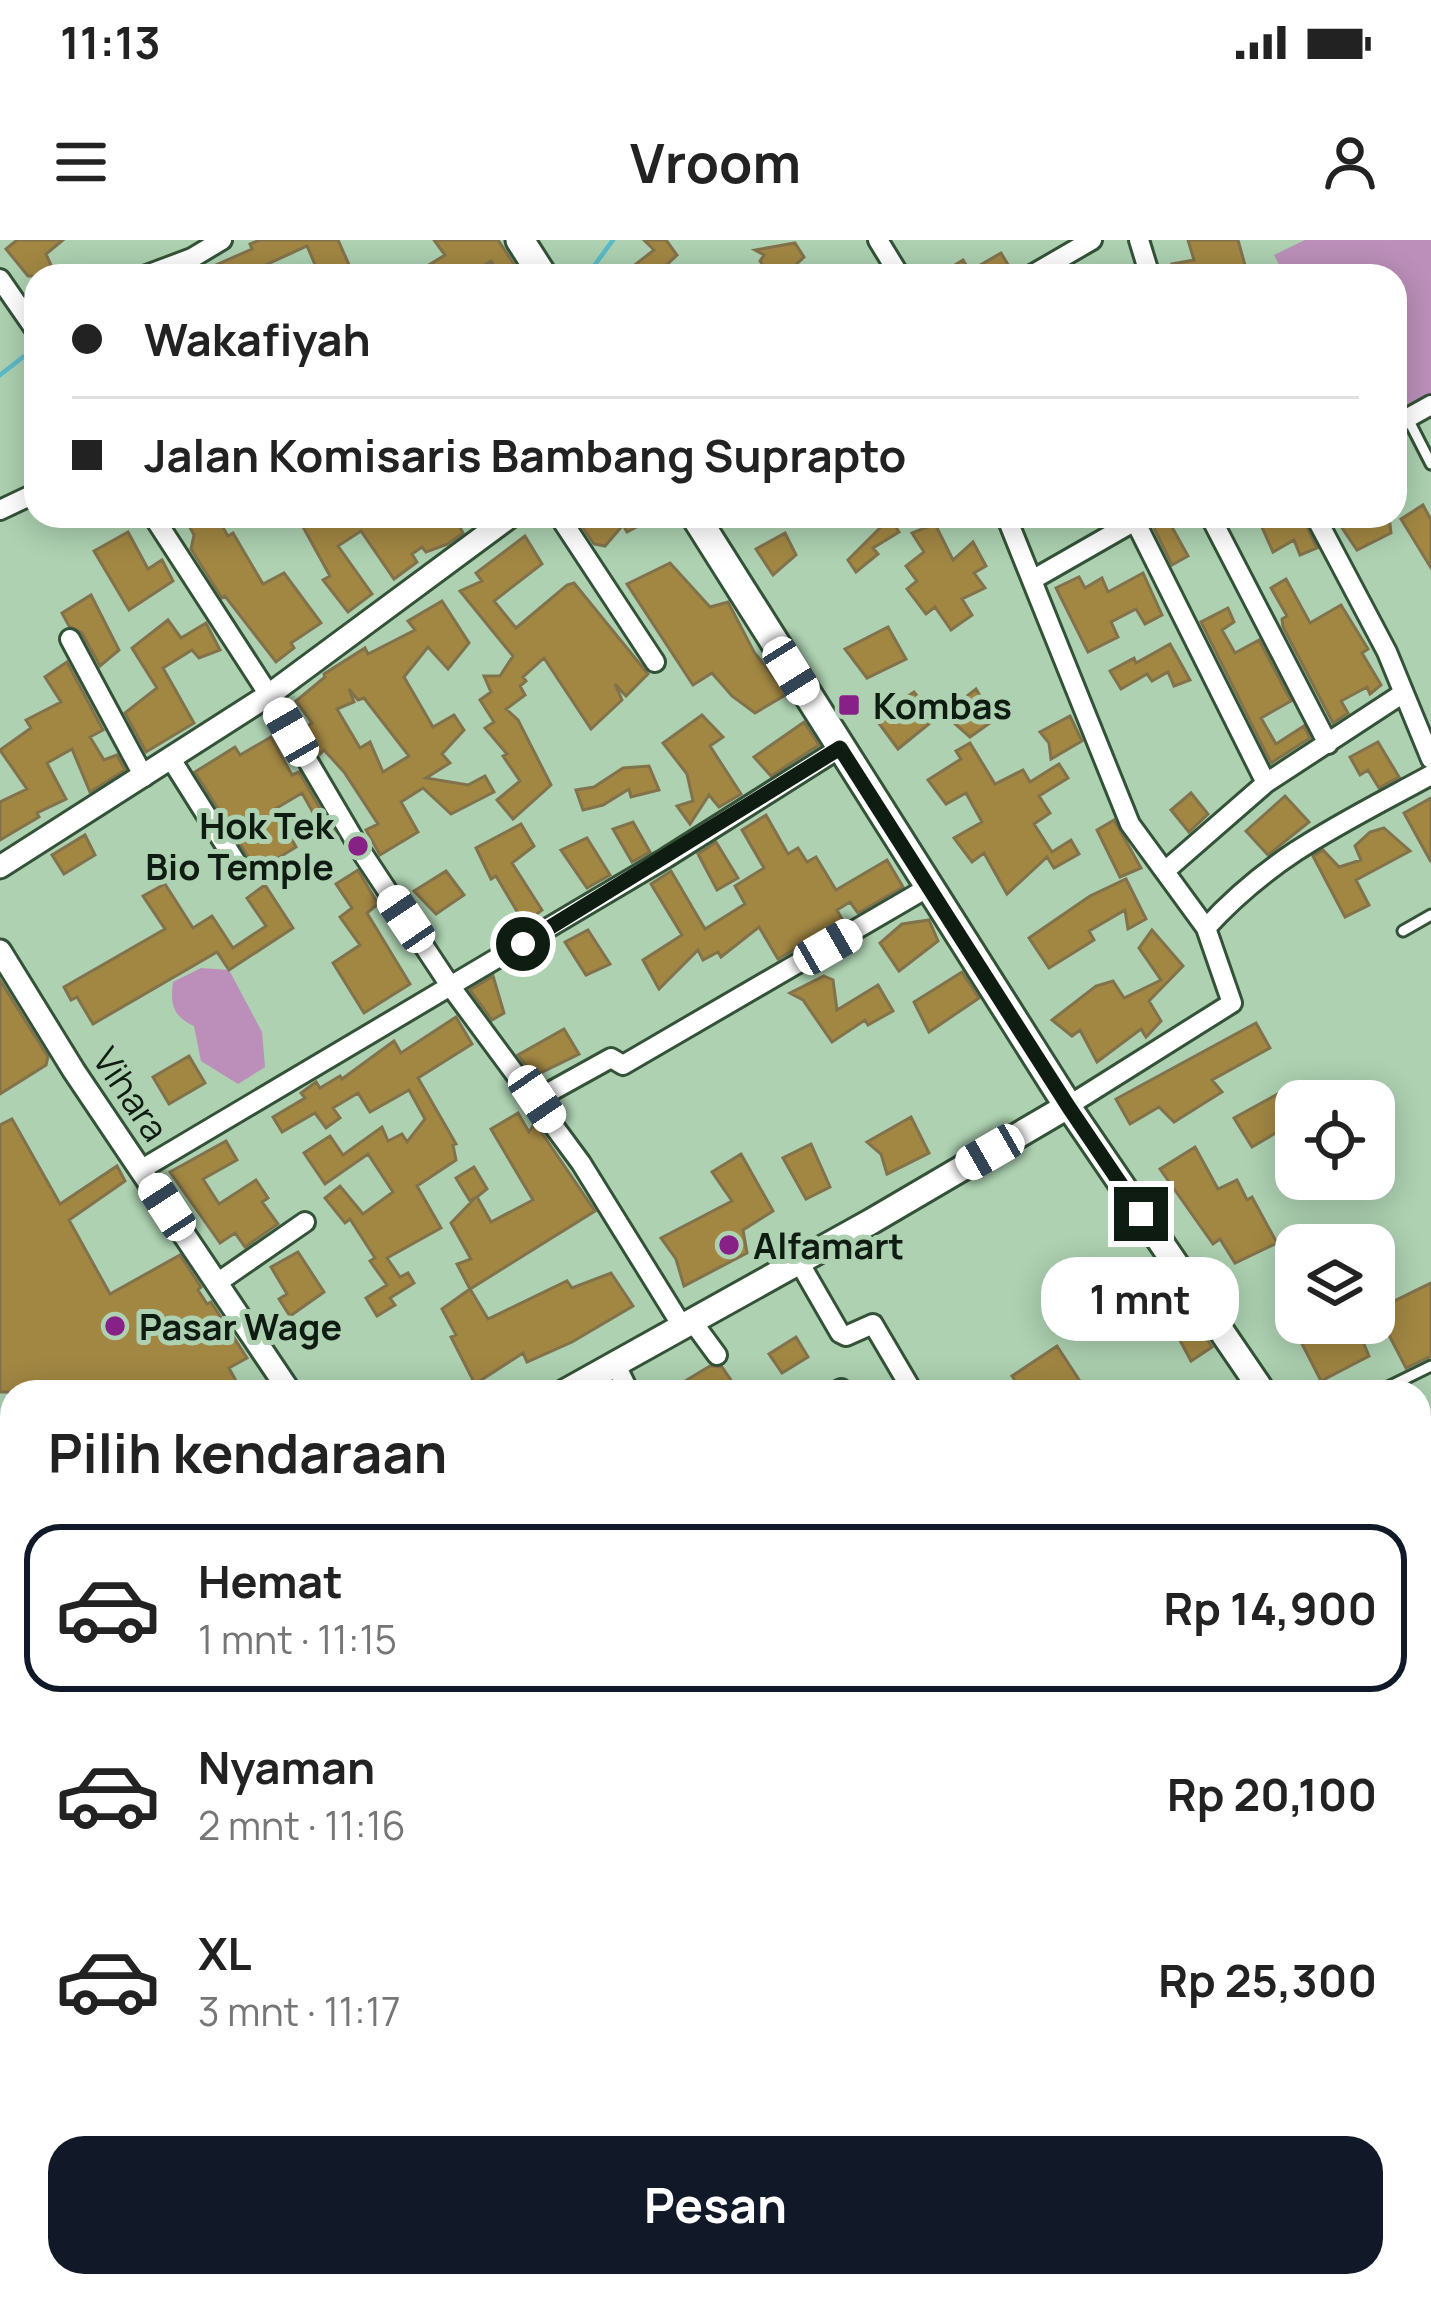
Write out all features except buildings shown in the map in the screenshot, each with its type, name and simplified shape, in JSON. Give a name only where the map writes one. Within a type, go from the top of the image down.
[{"type":"main road","points":[[702,528],[1068,1106],[1255,1380]]},
{"type":"main road","points":[[588,1380],[1068,1106]]},
{"type":"street","points":[[1051,264],[1092,240]]},
{"type":"street","points":[[169,264],[214,242]]},
{"type":"street","points":[[0,279],[24,311]]},
{"type":"street","points":[[161,528],[452,987],[537,1099],[687,1323],[717,1355]]},
{"type":"street","points":[[0,867],[269,694],[495,528]]},
{"type":"street","points":[[567,528],[655,662]]},
{"type":"street","points":[[1011,528],[1123,807],[1206,928],[1232,1006],[1068,1106]]},
{"type":"street","points":[[1032,580],[1124,528]]},
{"type":"street","points":[[1144,528],[1266,783]]},
{"type":"street","points":[[1216,528],[1328,744]]},
{"type":"street","points":[[1322,528],[1362,602],[1431,759]]},
{"type":"street","points":[[70,639],[144,777]]},
{"type":"street","points":[[1165,871],[1266,783],[1402,694]]},
{"type":"street","points":[[142,1169],[452,987],[840,748]]},
{"type":"street","points":[[171,759],[239,867]]},
{"type":"street","points":[[1206,928],[1279,859],[1431,775]]},
{"type":"street","points":[[537,1099],[611,1058],[623,1065],[927,888]]},
{"type":"street","name":"Vihara","points":[[0,951],[74,1071],[282,1380]]},
{"type":"street","points":[[217,1283],[305,1222]]},
{"type":"street","points":[[799,1262],[840,1333],[846,1336],[873,1324],[906,1380]]},
{"type":"street","points":[[616,1365],[623,1380]]},
{"type":"lane","points":[[1407,430],[1431,464]]},
{"type":"lane","points":[[1403,931],[1431,915]]},
{"type":"lane","points":[[1402,1380],[1431,1366]]},
{"type":"shaded area","points":[[1305,240],[1431,240],[1431,395],[1407,407],[1407,264],[1279,264],[1274,255]]},
{"type":"shaded area","points":[[201,968],[229,970],[262,1032],[265,1067],[238,1084],[201,1061],[194,1026],[174,1009],[173,982]]},
{"type":"waterway","points":[[595,264],[613,240]]},
{"type":"waterway","points":[[0,375],[23,357]]},
{"type":"place","name":"Kombas","points":[[849,705]]},
{"type":"place","name":"Hok Tek Bio Temple","points":[[358,846]]},
{"type":"place","name":"Alfamart","points":[[729,1245]]},
{"type":"place","name":"Pasar Wage","points":[[115,1326]]},
{"type":"route","points":[[523,944],[840,748],[1141,1214]]}]
